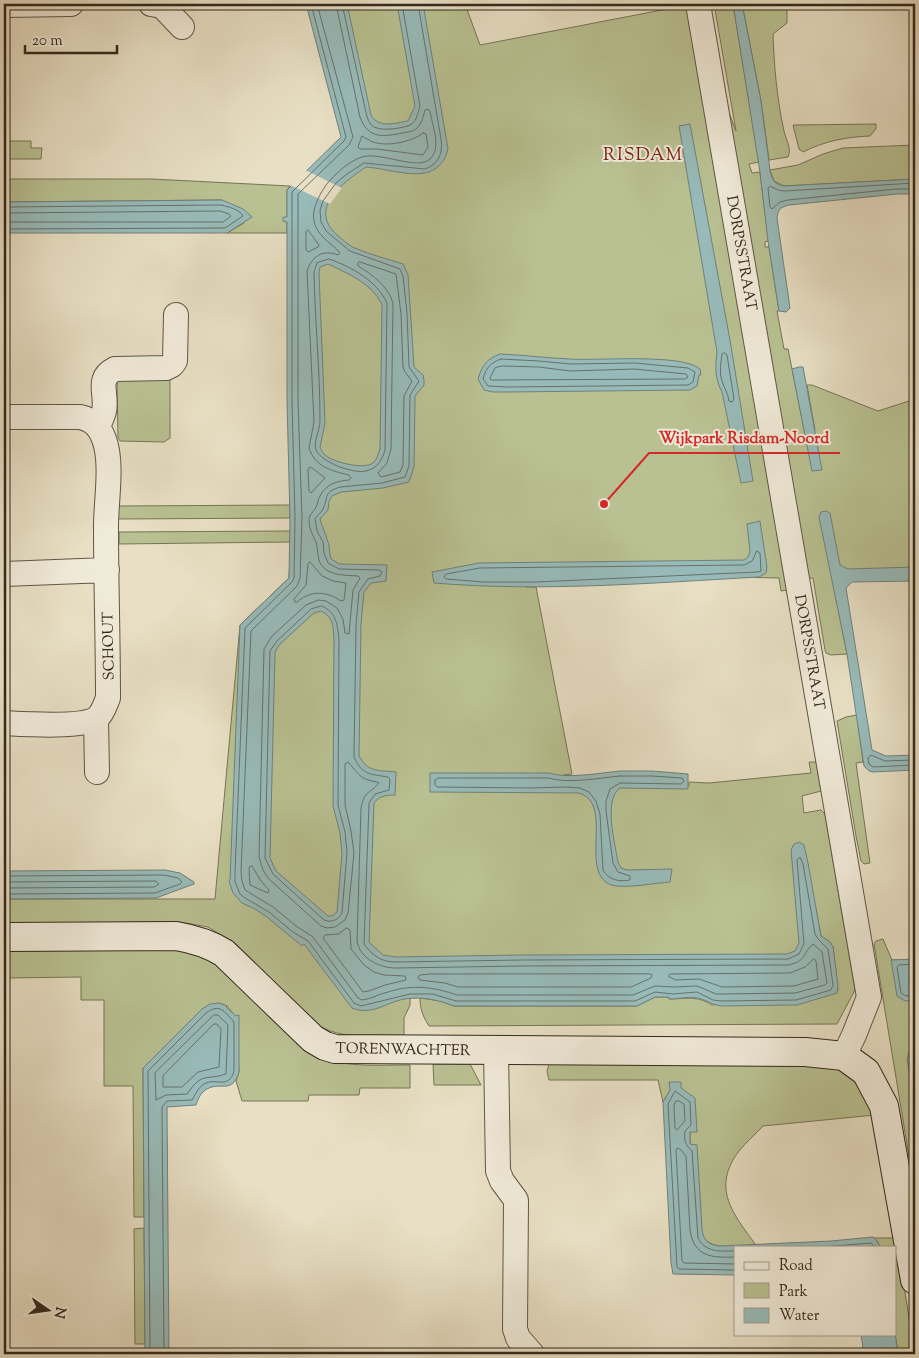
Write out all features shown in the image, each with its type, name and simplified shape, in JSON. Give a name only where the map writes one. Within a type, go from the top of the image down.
[{"type":"street","points":[[4,5],[71,4]]},
{"type":"street","points":[[137,4],[162,6],[182,27]]},
{"type":"street","name":"DORPSSTRAAT","points":[[698,4],[869,997],[844,1056]]},
{"type":"street","points":[[4,417],[80,417],[90,420],[98,426],[104,411],[103,380],[109,372],[115,369],[166,368],[175,361],[176,315]]},
{"type":"street","name":"SCHOUT","points":[[96,719],[102,713],[108,698],[108,460],[104,440],[98,426]]},
{"type":"street","points":[[4,574],[107,570]]},
{"type":"street","points":[[4,723],[75,724],[96,719],[97,772]]},
{"type":"street","name":"TORENWACHTER","points":[[4,937],[176,936],[210,944],[224,953],[313,1039],[325,1046],[344,1050],[805,1052],[844,1056]]},
{"type":"street","points":[[496,1050],[498,1171],[516,1200],[514,1329],[518,1338],[532,1354]]},
{"type":"street","points":[[844,1056],[866,1072],[884,1106],[915,1280]]},
{"type":"green space","points":[[326,4],[465,4],[480,45],[688,5],[736,131],[714,4],[733,4],[759,162],[749,164],[752,173],[760,172],[768,236],[765,247],[769,247],[784,349],[788,349],[805,434],[815,430],[807,385],[812,385],[878,411],[915,399],[915,576],[832,578],[847,654],[831,655],[826,653],[825,650],[813,578],[787,578],[788,590],[781,591],[779,578],[524,573],[526,587],[536,587],[572,774],[564,775],[689,786],[689,782],[709,783],[811,773],[809,762],[816,762],[821,791],[802,796],[804,813],[821,810],[825,814],[855,990],[837,1024],[429,1026],[421,1006],[420,998],[441,1001],[454,1006],[637,1006],[655,997],[696,999],[712,1005],[838,990],[833,947],[830,942],[821,936],[816,909],[823,974],[410,998],[410,1005],[404,1018],[404,1036],[350,1035],[319,1026],[235,943],[208,927],[180,922],[4,924],[4,899],[215,899],[240,625],[289,578],[307,214],[362,143]]},
{"type":"green space","points":[[742,4],[787,4],[787,23],[773,34],[778,95],[784,131],[789,147],[788,157],[769,160],[761,101]]},
{"type":"green space","points":[[876,124],[876,129],[870,136],[836,140],[803,152],[799,149],[793,125]]},
{"type":"green space","points":[[4,141],[31,141],[31,148],[42,148],[41,159],[4,159]]},
{"type":"green space","points":[[915,145],[915,179],[784,186],[774,181],[770,170],[798,165],[843,148]]},
{"type":"green space","points":[[4,179],[151,179],[290,186],[287,190],[287,218],[283,221],[287,222],[287,233],[227,233],[244,223],[222,200],[4,202]]},
{"type":"green space","points":[[170,379],[170,438],[164,442],[120,441],[118,437],[117,383],[119,380]]},
{"type":"green space","points":[[290,505],[290,518],[118,519],[118,506]]},
{"type":"green space","points":[[290,531],[290,542],[119,544],[119,532]]},
{"type":"green space","points":[[857,715],[863,762],[856,763],[870,863],[864,864],[861,861],[856,836],[837,721]]},
{"type":"green space","points":[[883,939],[892,960],[915,960],[915,1193],[874,944],[876,941]]},
{"type":"green space","points":[[173,950],[193,952],[216,964],[296,1042],[310,1051],[337,1062],[350,1064],[410,1065],[410,1088],[360,1088],[359,1095],[309,1095],[308,1101],[242,1101],[236,1081],[239,1072],[236,1017],[227,1006],[219,1003],[143,1068],[144,1217],[134,1217],[133,1086],[104,1086],[104,1000],[81,1000],[81,977],[4,978],[4,951]]},
{"type":"green space","points":[[809,1062],[851,1071],[875,1115],[763,1126],[739,1151],[731,1164],[726,1189],[733,1211],[756,1245],[720,1246],[707,1241],[702,1236],[696,1145],[690,1145],[690,1132],[697,1131],[670,1090],[663,1102],[658,1080],[549,1080],[547,1071],[549,1064]]},
{"type":"green space","points":[[433,1064],[470,1064],[481,1085],[434,1085]]},
{"type":"green space","points":[[144,1228],[145,1344],[135,1344],[134,1229]]},
{"type":"green space","points":[[873,1238],[896,1238],[915,1354],[898,1354],[895,1336],[896,1246],[880,1246]]},
{"type":"water","points":[[306,4],[347,4],[371,115],[378,122],[393,124],[408,121],[415,106],[397,4],[423,4],[448,149],[443,161],[435,169],[425,173],[414,174],[366,167],[348,180],[332,196],[327,206],[326,215],[329,225],[350,246],[403,264],[408,275],[414,367],[423,375],[424,380],[424,385],[415,396],[414,467],[409,482],[383,488],[341,492],[332,496],[329,501],[328,510],[320,519],[328,541],[331,559],[339,564],[387,565],[386,581],[371,583],[364,592],[361,624],[359,756],[366,765],[374,770],[396,772],[395,795],[383,796],[374,803],[369,942],[383,955],[396,957],[787,954],[795,951],[799,943],[791,850],[794,844],[799,842],[804,845],[821,936],[830,942],[833,947],[838,985],[837,993],[797,1005],[721,1006],[694,997],[669,999],[669,997],[655,997],[637,1006],[454,1006],[436,1000],[417,998],[404,999],[365,1011],[352,1008],[304,944],[302,946],[267,917],[242,903],[233,893],[229,881],[240,625],[289,578],[287,222],[283,221],[283,217],[287,217],[287,190],[341,137]],"holes":[[[328,264],[366,285],[382,304],[380,449],[376,460],[369,465],[355,465],[333,460],[324,454],[320,447],[325,423],[319,273],[320,267]],[[321,611],[331,620],[334,640],[333,806],[340,833],[342,854],[337,912],[332,916],[328,916],[276,871],[270,858],[275,652],[280,644],[314,613]]]},
{"type":"water","points":[[733,4],[742,4],[761,101],[770,170],[776,183],[784,186],[915,179],[915,194],[897,194],[789,205],[780,209],[777,218],[790,308],[786,312],[779,311],[760,172]]},
{"type":"water","points":[[690,124],[730,340],[753,481],[741,483],[722,392],[717,378],[717,352],[679,126]]},
{"type":"water","points":[[222,200],[243,209],[252,217],[227,233],[4,233],[4,202]]},
{"type":"water","points":[[500,354],[570,359],[658,359],[690,364],[700,369],[701,375],[699,375],[697,386],[690,390],[493,392],[484,390],[478,379],[481,370],[488,360]]},
{"type":"water","points":[[803,367],[822,470],[812,471],[792,369]]},
{"type":"water","points":[[826,511],[830,513],[840,565],[848,569],[915,567],[915,581],[852,582],[846,588],[872,750],[886,756],[915,755],[915,770],[873,772],[864,766],[847,654],[819,517],[821,512]]},
{"type":"water","points":[[760,521],[767,567],[766,573],[759,577],[596,586],[515,587],[434,583],[432,572],[479,563],[744,560],[750,552],[747,524]]},
{"type":"water","points":[[620,771],[688,774],[688,789],[620,788],[612,802],[613,833],[618,862],[621,868],[627,870],[672,869],[670,882],[617,886],[611,885],[602,879],[596,858],[596,819],[594,808],[589,799],[580,793],[430,792],[430,773],[549,773],[574,776]]},
{"type":"water","points":[[165,870],[180,873],[194,882],[194,884],[156,898],[4,899],[4,871]]},
{"type":"water","points":[[915,959],[915,1000],[905,1001],[897,996],[891,960]]},
{"type":"water","points":[[219,1003],[227,1006],[236,1016],[239,1015],[239,1072],[233,1083],[205,1090],[196,1105],[167,1107],[169,1354],[145,1354],[143,1068],[202,1009],[210,1004]]},
{"type":"water","points":[[915,1049],[915,1108],[907,1059],[909,1052]]},
{"type":"water","points":[[669,1082],[681,1082],[681,1088],[695,1098],[697,1132],[690,1132],[690,1144],[697,1145],[702,1229],[707,1241],[720,1246],[831,1241],[873,1237],[880,1246],[734,1246],[734,1275],[673,1274],[663,1102],[670,1090]]},
{"type":"water","points":[[861,1336],[895,1336],[898,1354],[864,1354]]},
{"type":"pier","points":[[305,170],[342,188],[330,204],[288,184]]},
{"type":"place","name":"Wijkpark Risdam-Noord","points":[[604,504]]},
{"type":"district","name":"RISDAM","points":[[643,154]]}]
